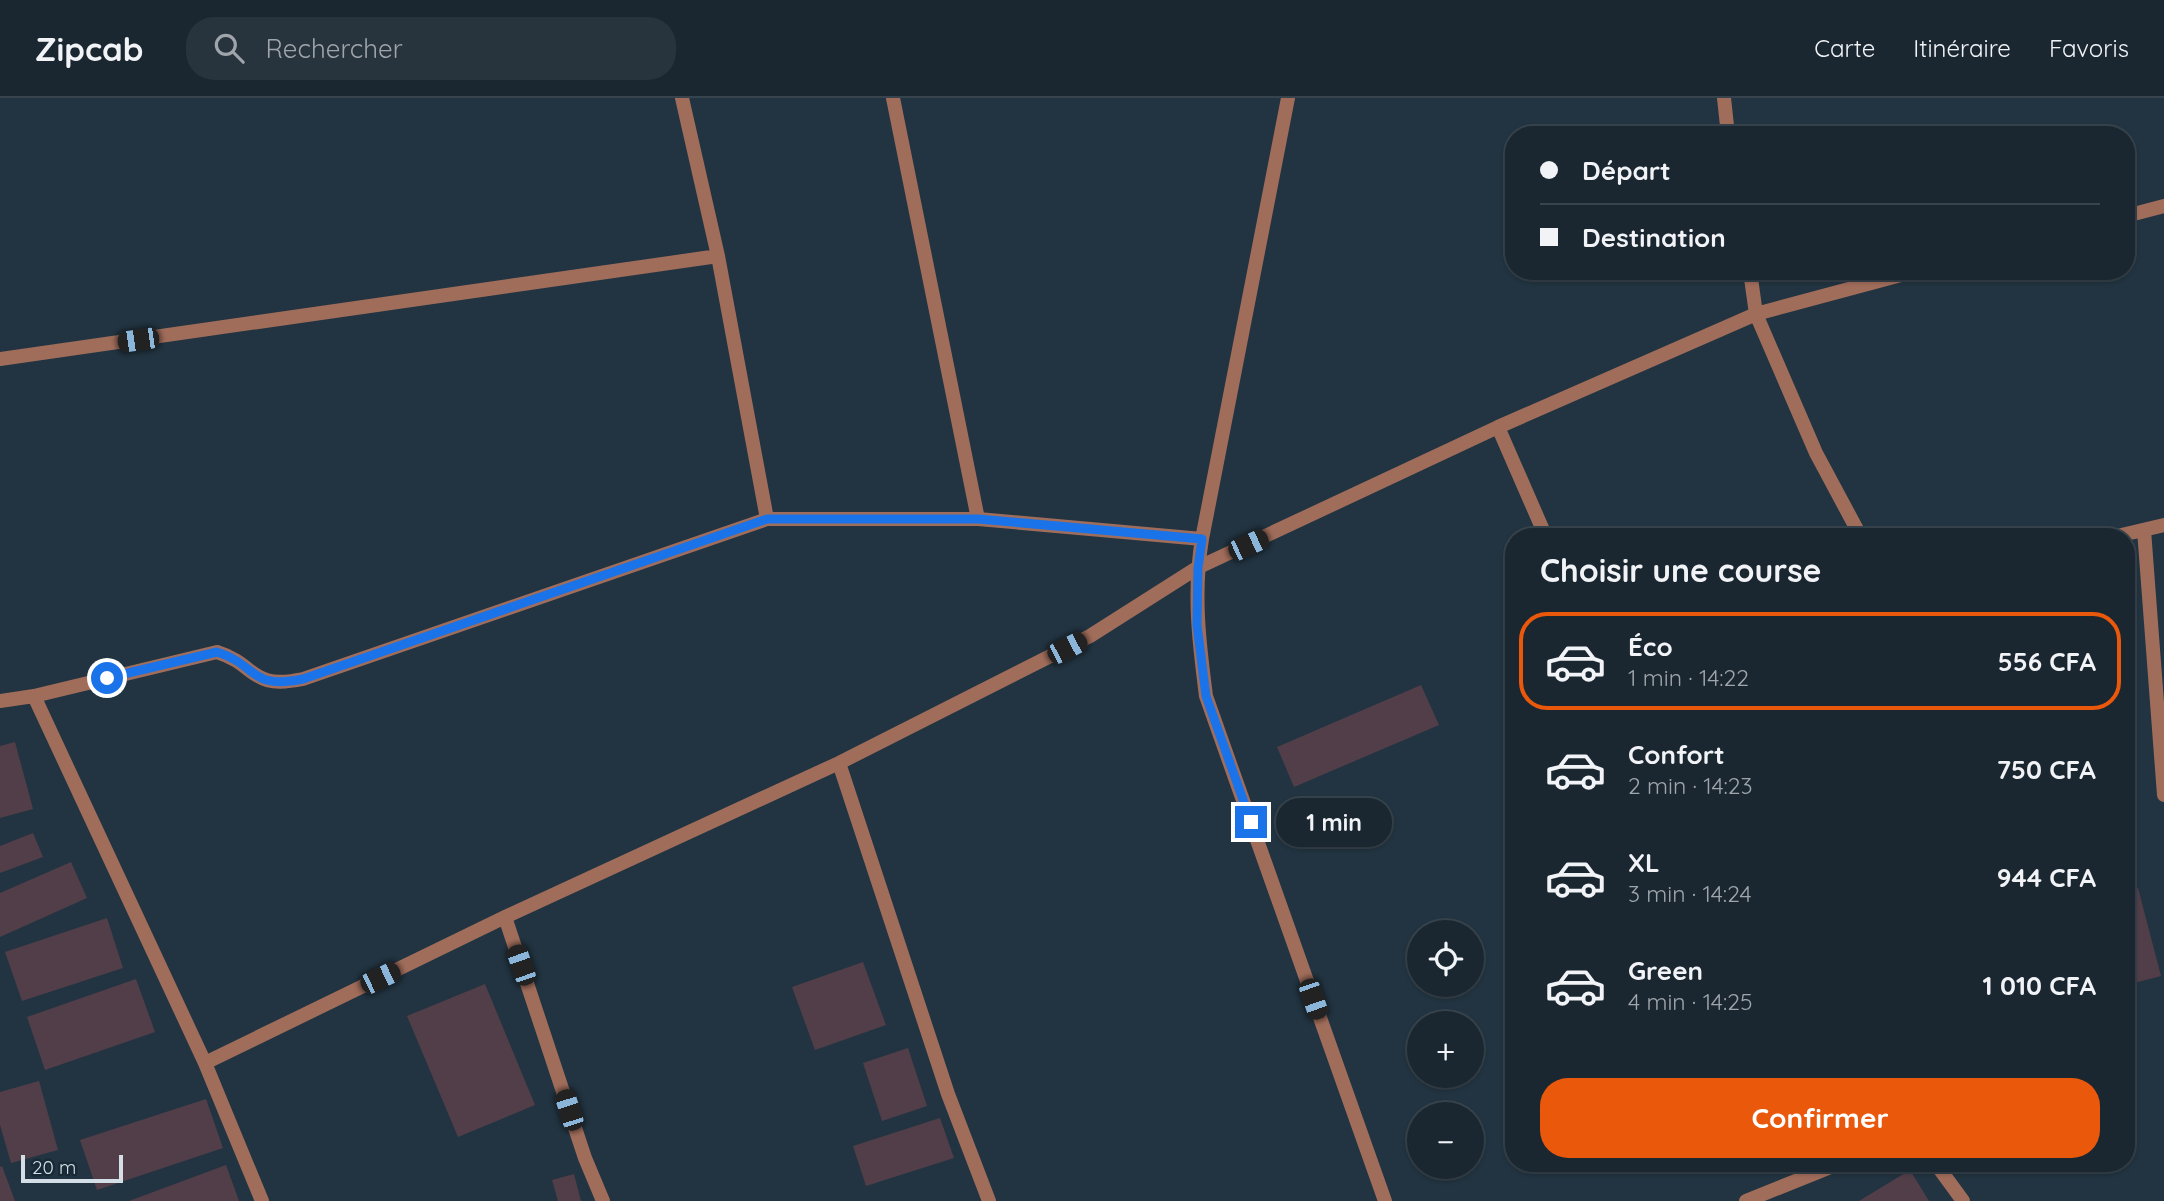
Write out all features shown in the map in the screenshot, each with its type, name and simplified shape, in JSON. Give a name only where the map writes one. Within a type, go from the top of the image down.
[{"type":"street","points":[[682,98],[718,256],[767,519]]},
{"type":"street","points":[[892,98],[978,519]]},
{"type":"street","points":[[1288,98],[1202,539],[1198,568],[1197,625],[1206,696],[1385,1201]]},
{"type":"street","points":[[1724,98],[1727,126]]},
{"type":"street","points":[[2135,213],[2164,205]]},
{"type":"street","points":[[0,359],[718,256]]},
{"type":"street","points":[[1751,280],[1756,314],[1816,453],[1856,528]]},
{"type":"street","points":[[205,1063],[505,917],[839,763],[1090,636],[1198,568],[1498,427],[1756,314],[1883,280]]},
{"type":"street","points":[[1498,427],[1542,528]]},
{"type":"street","points":[[0,701],[34,696],[217,652],[232,657],[252,675],[268,682],[284,683],[303,679],[767,519],[978,519],[1202,539]]},
{"type":"street","points":[[2135,532],[2164,525]]},
{"type":"street","points":[[2144,530],[2164,795]]},
{"type":"street","points":[[34,696],[205,1063],[262,1201]]},
{"type":"street","points":[[839,763],[948,1094],[989,1201]]},
{"type":"street","points":[[505,917],[585,1158],[603,1201]]},
{"type":"street","points":[[1746,1201],[1810,1172]]},
{"type":"street","points":[[1942,1172],[1963,1201]]},
{"type":"building","points":[[1421,685],[1439,725],[1294,787],[1277,747]]},
{"type":"building","points":[[15,742],[33,809],[0,818],[0,746]]},
{"type":"building","points":[[33,833],[43,857],[0,873],[0,846]]},
{"type":"building","points":[[71,862],[87,898],[0,937],[0,893]]},
{"type":"building","points":[[2138,888],[2161,976],[2135,983],[2135,889]]},
{"type":"building","points":[[107,918],[123,968],[22,1001],[5,952]]},
{"type":"building","points":[[863,962],[886,1025],[815,1050],[792,987]]},
{"type":"building","points":[[136,979],[155,1032],[45,1070],[27,1017]]},
{"type":"building","points":[[485,984],[535,1105],[458,1137],[407,1016]]},
{"type":"building","points":[[908,1048],[927,1106],[882,1121],[863,1063]]},
{"type":"building","points":[[39,1081],[58,1150],[11,1163],[0,1125],[0,1092]]},
{"type":"building","points":[[206,1099],[223,1148],[97,1190],[80,1140]]},
{"type":"building","points":[[940,1118],[954,1158],[866,1186],[853,1146]]},
{"type":"building","points":[[226,1165],[239,1201],[129,1201]]},
{"type":"building","points":[[2,1166],[15,1201],[0,1201]]},
{"type":"building","points":[[1907,1172],[1911,1172],[1929,1201],[1859,1201]]},
{"type":"building","points":[[574,1174],[581,1201],[558,1201],[552,1180]]},
{"type":"route","points":[[107,678],[217,652],[232,657],[252,675],[268,682],[284,683],[303,679],[767,519],[978,519],[1202,539],[1198,568],[1197,625],[1206,696],[1251,822]]}]
